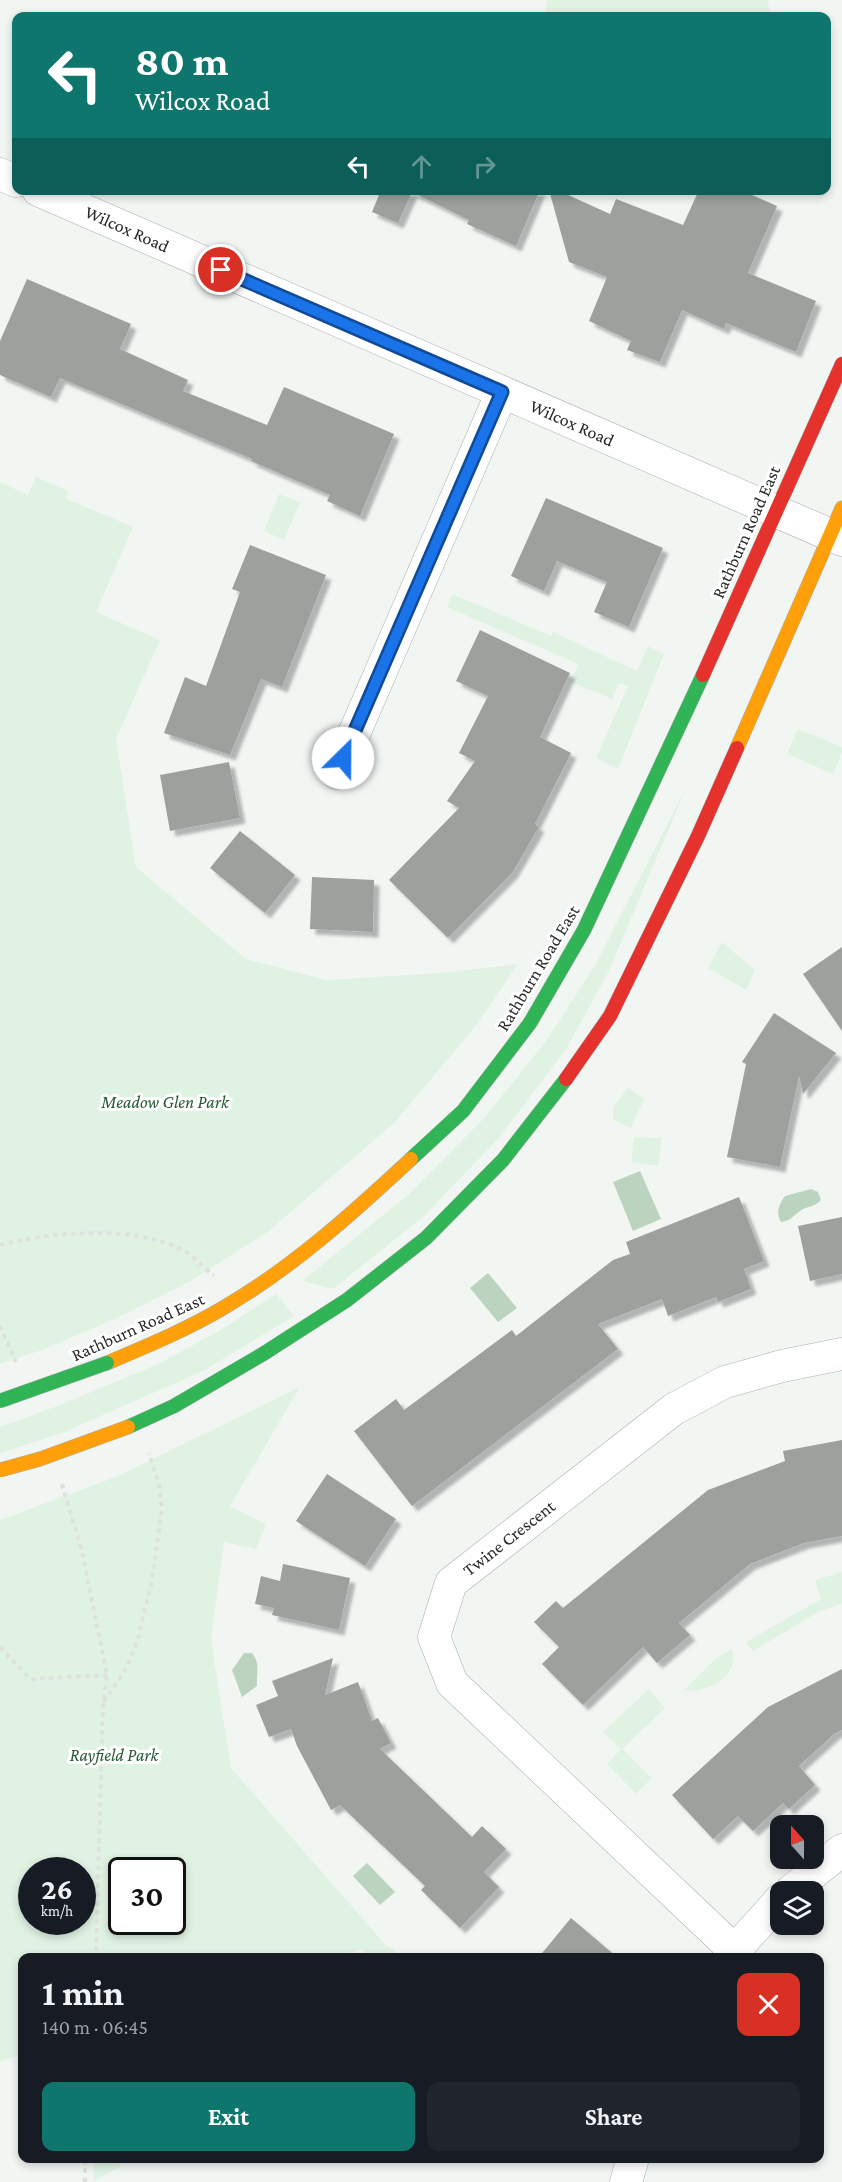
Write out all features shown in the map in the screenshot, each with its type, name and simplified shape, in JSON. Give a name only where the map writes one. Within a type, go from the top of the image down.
[{"type":"street","name":"Wilcox Road","points":[[49,195],[775,512],[838,528]]},
{"type":"street","name":"Rathburn Road East","points":[[0,1401],[107,1363],[178,1332],[225,1307],[278,1272],[362,1204],[463,1111],[530,1023],[584,930],[681,724],[842,364]]},
{"type":"street","points":[[337,772],[502,392]]},
{"type":"street","points":[[0,1470],[40,1459],[128,1427],[184,1400],[263,1354],[347,1300],[426,1238],[503,1160],[574,1069],[610,1016],[698,836],[838,528]]},
{"type":"street","name":"Twine Crescent","points":[[730,1953],[452,1683],[434,1636],[451,1583],[674,1409],[725,1382],[782,1366],[842,1354]]},
{"type":"street","points":[[804,1881],[842,1850]]},
{"type":"street","points":[[732,1953],[770,1911]]},
{"type":"street","points":[[626,2182],[632,2163]]},
{"type":"path","points":[[0,1245],[23,1239],[95,1232],[134,1237],[160,1242],[186,1252],[214,1276]]},
{"type":"path","points":[[0,1326],[18,1366]]},
{"type":"path","points":[[103,1703],[127,1667],[137,1641],[152,1580],[162,1509],[159,1485],[148,1452]]},
{"type":"path","points":[[62,1482],[82,1551],[107,1675],[103,1703],[96,1953]]},
{"type":"path","points":[[0,1647],[30,1679],[107,1675]]},
{"type":"path","points":[[85,2163],[85,2182]]},
{"type":"green space","points":[[547,0],[768,0],[770,12],[546,12]]},
{"type":"green space","name":"Meadow Glen Park","points":[[36,477],[68,491],[65,498],[133,527],[96,612],[160,640],[116,739],[136,867],[246,959],[326,980],[439,973],[518,964],[475,1027],[395,1122],[269,1231],[189,1282],[119,1317],[42,1350],[0,1364],[0,482],[28,495]]},
{"type":"green space","points":[[279,494],[300,502],[284,540],[264,531]]},
{"type":"green space","points":[[452,594],[551,636],[553,632],[637,671],[648,646],[664,654],[618,769],[596,758],[628,686],[619,683],[612,699],[571,682],[578,664],[447,607]]},
{"type":"green space","points":[[798,729],[842,747],[833,774],[787,754]]},
{"type":"green space","points":[[687,786],[608,973],[566,1049],[498,1139],[423,1217],[333,1289],[302,1281],[408,1195],[485,1117],[546,1041],[594,967]]},
{"type":"green space","points":[[722,942],[755,970],[746,990],[708,968]]},
{"type":"green space","points":[[628,1088],[644,1099],[631,1128],[613,1120],[613,1107]]},
{"type":"green space","points":[[634,1137],[662,1138],[658,1166],[631,1162]]},
{"type":"green space","points":[[276,1294],[294,1316],[203,1371],[62,1433],[0,1453],[0,1427],[60,1405],[160,1363],[219,1331]]},
{"type":"green space","name":"Rayfield Park","points":[[300,1387],[230,1506],[266,1524],[256,1549],[224,1542],[211,1639],[231,1768],[384,1943],[396,1953],[364,1953],[363,1949],[349,1953],[18,1953],[18,2055],[0,2062],[0,1520],[118,1476]]},
{"type":"green space","points":[[842,1572],[842,1604],[820,1611],[753,1651],[746,1642],[821,1599],[815,1580]]},
{"type":"green space","points":[[732,1649],[733,1664],[721,1680],[709,1687],[683,1691],[716,1658]]},
{"type":"green space","points":[[649,1689],[665,1708],[622,1749],[652,1778],[636,1794],[607,1764],[621,1749],[603,1732]]},
{"type":"green space","points":[[93,2163],[120,2163],[120,2167],[94,2181]]},
{"type":"shaded area","points":[[640,1171],[661,1219],[633,1231],[613,1182]]},
{"type":"shaded area","points":[[811,1189],[818,1192],[821,1200],[781,1222],[778,1209],[785,1196]]},
{"type":"shaded area","points":[[488,1273],[517,1308],[498,1322],[470,1288]]},
{"type":"shaded area","points":[[244,1653],[252,1653],[258,1669],[257,1686],[242,1697],[232,1670]]},
{"type":"shaded area","points":[[367,1863],[395,1892],[380,1905],[353,1876]]},
{"type":"building","points":[[379,195],[411,195],[398,223],[372,212]]},
{"type":"building","points":[[418,195],[538,195],[516,246],[467,224],[469,220]]},
{"type":"building","points":[[550,195],[568,195],[610,214],[616,199],[683,225],[697,195],[752,195],[777,206],[748,273],[816,301],[796,352],[726,323],[724,329],[682,310],[660,362],[627,350],[631,341],[589,321],[607,277],[569,262]]},
{"type":"building","points":[[27,279],[131,324],[120,349],[188,380],[183,391],[267,425],[284,387],[394,434],[360,516],[327,501],[330,495],[251,461],[252,459],[60,378],[51,397],[0,375],[0,341]]},
{"type":"building","points":[[546,498],[663,548],[629,627],[594,612],[607,582],[557,561],[544,591],[511,576]]},
{"type":"building","points":[[250,545],[326,575],[282,687],[261,679],[230,755],[164,733],[185,677],[206,686],[240,592],[232,589]]},
{"type":"building","points":[[480,630],[570,673],[540,737],[571,753],[535,824],[539,827],[512,873],[448,938],[389,880],[459,808],[447,801],[475,761],[459,753],[488,696],[456,681]]},
{"type":"building","points":[[229,762],[240,818],[170,831],[160,775]]},
{"type":"building","points":[[240,831],[295,875],[265,913],[210,868]]},
{"type":"building","points":[[312,877],[374,880],[373,932],[310,929]]},
{"type":"building","points":[[842,947],[842,1031],[803,974]]},
{"type":"building","points":[[774,1013],[836,1053],[803,1094],[799,1076],[780,1167],[727,1157],[746,1064],[742,1062]]},
{"type":"building","points":[[739,1197],[764,1261],[744,1269],[751,1289],[718,1302],[716,1297],[668,1316],[662,1299],[598,1324],[618,1349],[412,1506],[354,1431],[396,1399],[404,1410],[512,1330],[516,1336],[613,1260],[630,1254],[626,1242]]},
{"type":"building","points":[[842,1217],[842,1274],[810,1281],[798,1226]]},
{"type":"building","points":[[842,1440],[842,1536],[804,1543],[750,1564],[679,1623],[690,1635],[657,1663],[643,1647],[583,1705],[542,1664],[559,1647],[534,1622],[556,1601],[563,1608],[708,1490],[785,1461],[783,1451]]},
{"type":"building","points":[[327,1474],[396,1519],[365,1566],[296,1521]]},
{"type":"building","points":[[283,1564],[350,1578],[339,1630],[272,1615],[274,1608],[255,1604],[261,1576],[280,1581]]},
{"type":"building","points":[[333,1658],[325,1695],[358,1682],[372,1721],[378,1718],[391,1743],[380,1749],[472,1837],[482,1826],[506,1849],[484,1872],[499,1887],[460,1928],[421,1890],[425,1886],[340,1805],[331,1810],[297,1746],[291,1729],[269,1737],[256,1705],[278,1696],[272,1681]]},
{"type":"building","points":[[842,1669],[842,1730],[834,1734],[799,1766],[815,1785],[789,1809],[783,1803],[753,1831],[738,1816],[713,1839],[672,1795],[768,1707]]},
{"type":"building","points":[[571,1918],[612,1953],[542,1953]]},
{"type":"traffic: fast","points":[[411,1159],[463,1111],[530,1023],[584,930],[703,675]]},
{"type":"traffic: fast","points":[[128,1427],[174,1406],[263,1354],[347,1300],[426,1238],[503,1160],[566,1079]]},
{"type":"traffic: fast","points":[[0,1401],[107,1363]]},
{"type":"traffic: slow","points":[[737,748],[842,508]]},
{"type":"traffic: slow","points":[[107,1363],[195,1323],[249,1292],[298,1258],[411,1159]]},
{"type":"traffic: slow","points":[[0,1470],[40,1459],[128,1427]]},
{"type":"traffic: jam","points":[[703,675],[842,364]]},
{"type":"traffic: jam","points":[[566,1079],[610,1016],[698,836],[737,748]]},
{"type":"route","points":[[221,270],[502,392],[343,758]]}]
